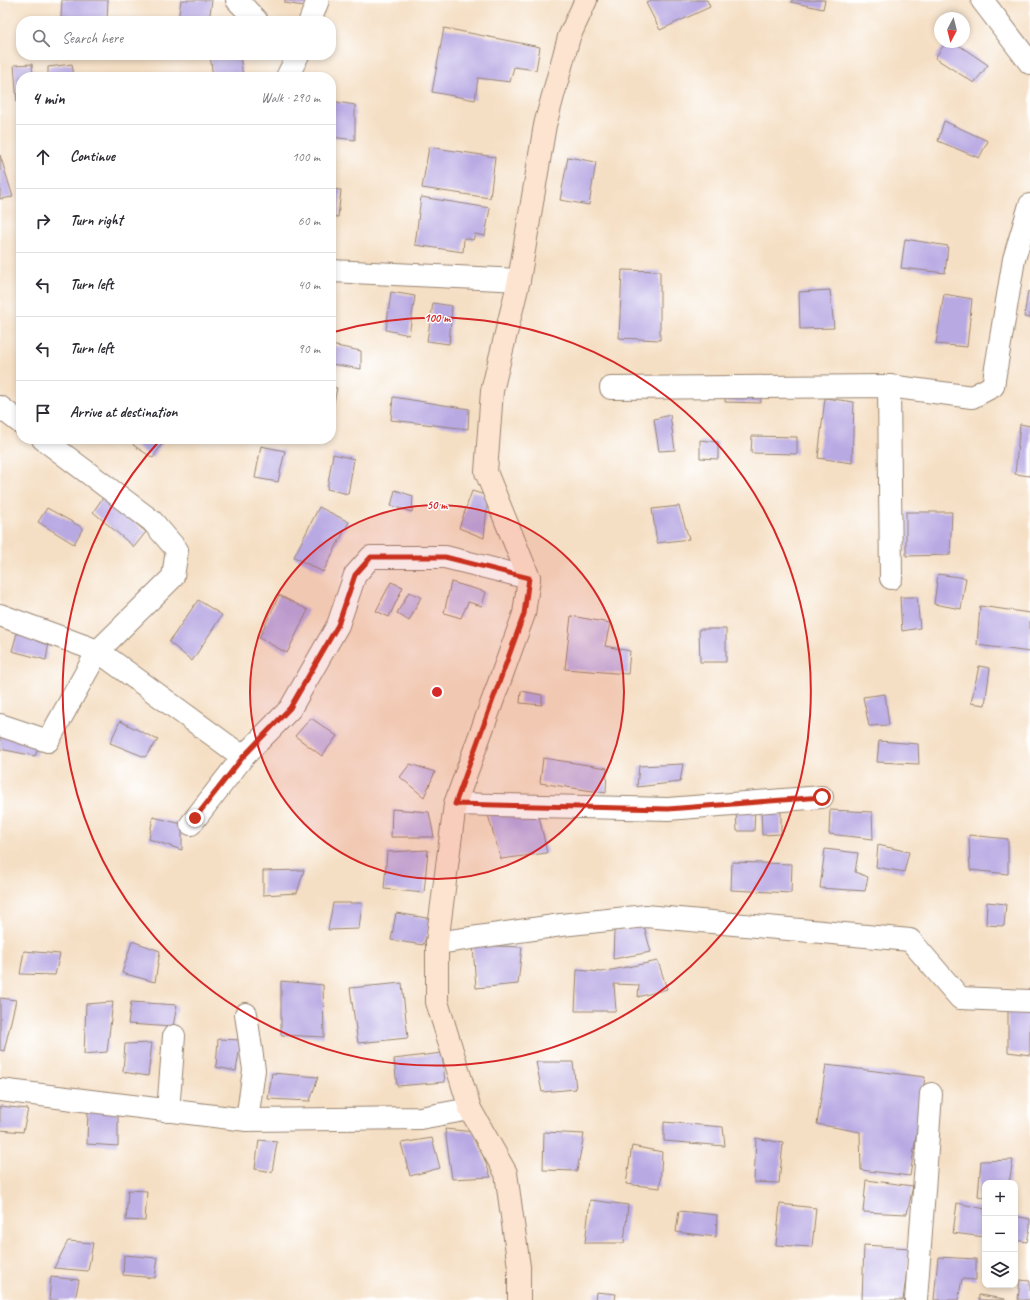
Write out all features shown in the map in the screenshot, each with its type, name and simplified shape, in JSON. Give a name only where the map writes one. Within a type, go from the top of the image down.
[{"type":"street","points":[[237,0],[252,16]]},
{"type":"street","points":[[312,16],[318,0]]},
{"type":"street","points":[[519,1300],[519,1267],[506,1173],[470,1109],[437,1002],[437,943],[455,804],[524,614],[529,578],[486,472],[492,391],[519,280],[545,125],[569,37],[586,0]]},
{"type":"street","points":[[982,0],[1030,63]]},
{"type":"street","points":[[611,388],[889,386],[972,397],[993,386],[1014,259],[1030,205]]},
{"type":"street","points":[[336,271],[519,280]]},
{"type":"street","points":[[889,386],[891,578]]},
{"type":"street","points":[[0,407],[16,419]]},
{"type":"street","points":[[0,725],[48,741],[98,651],[173,577],[177,550],[152,521],[50,444]]},
{"type":"street","points":[[191,824],[243,757],[290,708],[338,625],[355,575],[371,557],[445,557],[529,578]]},
{"type":"street","points":[[0,615],[98,651],[243,757]]},
{"type":"street","points":[[455,804],[668,809],[822,797]]},
{"type":"street","points":[[437,943],[646,916],[910,940],[960,998],[1030,1001]]},
{"type":"street","points":[[246,1014],[254,1070],[247,1120]]},
{"type":"street","points":[[168,1111],[174,1036]]},
{"type":"street","points":[[0,1090],[247,1120],[420,1118],[470,1109]]},
{"type":"street","points":[[916,1300],[931,1094]]},
{"type":"building","points":[[62,0],[108,0],[107,16],[61,16]]},
{"type":"building","points":[[181,0],[212,0],[210,16],[179,16]]},
{"type":"building","points":[[285,0],[310,0],[309,7],[285,3]]},
{"type":"building","points":[[651,0],[707,0],[710,7],[660,30],[646,3]]},
{"type":"building","points":[[792,0],[825,0],[823,9],[791,2]]},
{"type":"building","points":[[444,28],[540,47],[536,70],[514,67],[510,82],[478,78],[475,100],[432,92]]},
{"type":"building","points":[[942,48],[963,48],[988,65],[974,83],[935,58]]},
{"type":"building","points":[[211,60],[241,60],[242,72],[212,72]]},
{"type":"building","points":[[32,64],[33,72],[16,72],[16,90],[14,65]]},
{"type":"building","points":[[72,64],[73,72],[48,72],[48,67]]},
{"type":"building","points":[[336,102],[355,105],[355,140],[336,138]]},
{"type":"building","points":[[944,121],[988,141],[979,158],[938,141]]},
{"type":"building","points":[[429,147],[495,157],[490,198],[422,188]]},
{"type":"building","points":[[0,155],[13,197],[0,199]]},
{"type":"building","points":[[568,157],[596,162],[589,205],[560,200]]},
{"type":"building","points":[[336,190],[341,190],[338,217],[336,217]]},
{"type":"building","points":[[421,197],[490,208],[485,236],[475,234],[473,240],[464,238],[463,252],[415,245]]},
{"type":"building","points":[[905,239],[948,246],[945,273],[901,268]]},
{"type":"building","points":[[622,270],[660,271],[660,340],[619,338]]},
{"type":"building","points":[[830,290],[834,328],[800,329],[799,292]]},
{"type":"building","points":[[1028,291],[1030,292],[1030,318],[1024,317]]},
{"type":"building","points":[[391,292],[415,296],[409,335],[386,330]]},
{"type":"building","points":[[944,294],[972,299],[967,347],[936,344]]},
{"type":"building","points":[[433,303],[452,306],[449,344],[427,341]]},
{"type":"building","points":[[336,346],[361,351],[361,369],[336,365]]},
{"type":"building","points":[[726,391],[761,393],[761,403],[725,402]]},
{"type":"building","points":[[393,397],[469,409],[468,429],[391,420]]},
{"type":"building","points":[[825,398],[854,402],[852,463],[818,458]]},
{"type":"building","points":[[670,415],[675,450],[659,451],[654,419]]},
{"type":"building","points":[[1020,424],[1030,426],[1030,476],[1015,474]]},
{"type":"building","points":[[752,436],[797,437],[797,454],[751,453]]},
{"type":"building","points":[[700,440],[718,442],[718,459],[700,458]]},
{"type":"building","points":[[134,444],[162,444],[153,458],[133,445]]},
{"type":"building","points":[[261,446],[285,451],[278,482],[255,478]]},
{"type":"building","points":[[333,454],[354,459],[348,494],[327,489]]},
{"type":"building","points":[[395,490],[413,496],[412,512],[391,506]]},
{"type":"building","points":[[472,491],[488,496],[484,538],[459,528]]},
{"type":"building","points":[[104,496],[146,532],[134,547],[93,512]]},
{"type":"building","points":[[679,506],[689,539],[657,543],[652,509]]},
{"type":"building","points":[[319,507],[349,522],[323,572],[294,557]]},
{"type":"building","points":[[47,508],[83,528],[74,544],[38,522]]},
{"type":"building","points":[[906,512],[952,512],[950,555],[906,556]]},
{"type":"building","points":[[938,574],[966,578],[961,609],[934,604]]},
{"type":"building","points":[[391,582],[403,587],[389,617],[376,611]]},
{"type":"building","points":[[451,582],[486,592],[482,606],[468,602],[461,618],[444,613]]},
{"type":"building","points":[[409,592],[421,597],[409,621],[397,613]]},
{"type":"building","points":[[279,595],[308,610],[287,653],[259,638]]},
{"type":"building","points":[[900,597],[917,597],[920,628],[902,631]]},
{"type":"building","points":[[198,600],[222,615],[192,661],[169,642]]},
{"type":"building","points":[[980,606],[1030,613],[1030,652],[977,645]]},
{"type":"building","points":[[571,616],[610,623],[605,646],[630,651],[628,674],[565,669]]},
{"type":"building","points":[[699,629],[726,629],[726,662],[700,662]]},
{"type":"building","points":[[17,633],[49,642],[46,660],[12,651]]},
{"type":"building","points":[[979,666],[990,668],[985,705],[971,703]]},
{"type":"building","points":[[521,691],[542,695],[542,705],[520,703]]},
{"type":"building","points":[[885,694],[889,725],[869,726],[863,697]]},
{"type":"building","points":[[311,718],[337,736],[322,756],[295,736]]},
{"type":"building","points":[[120,721],[158,740],[145,757],[110,743]]},
{"type":"building","points":[[0,735],[39,745],[35,756],[0,749]]},
{"type":"building","points":[[879,741],[918,744],[919,764],[877,762]]},
{"type":"building","points":[[543,758],[607,768],[606,793],[540,783]]},
{"type":"building","points":[[410,764],[435,772],[424,797],[400,777]]},
{"type":"building","points":[[683,764],[680,782],[637,787],[639,766]]},
{"type":"building","points":[[755,808],[754,831],[737,831],[736,809]]},
{"type":"building","points":[[781,808],[781,834],[762,835],[761,809]]},
{"type":"building","points":[[392,809],[429,812],[434,837],[391,837]]},
{"type":"building","points":[[830,810],[872,812],[873,839],[829,834]]},
{"type":"building","points":[[538,811],[547,853],[501,859],[488,815]]},
{"type":"building","points":[[153,817],[182,824],[182,850],[149,839]]},
{"type":"building","points":[[969,835],[1008,839],[1008,874],[970,870]]},
{"type":"building","points":[[878,845],[909,852],[904,872],[876,867]]},
{"type":"building","points":[[825,849],[858,853],[855,872],[868,877],[865,891],[820,888]]},
{"type":"building","points":[[428,850],[424,893],[384,889],[387,852]]},
{"type":"building","points":[[732,862],[792,864],[791,893],[731,890]]},
{"type":"building","points":[[304,870],[297,893],[263,895],[263,871]]},
{"type":"building","points":[[987,902],[1006,904],[1004,926],[986,925]]},
{"type":"building","points":[[333,903],[362,903],[359,929],[328,930]]},
{"type":"building","points":[[396,913],[433,919],[423,945],[391,940]]},
{"type":"building","points":[[644,926],[651,952],[613,959],[614,931]]},
{"type":"building","points":[[132,941],[160,951],[155,982],[122,973]]},
{"type":"building","points":[[473,945],[522,947],[518,984],[476,988]]},
{"type":"building","points":[[24,951],[60,954],[55,975],[20,974]]},
{"type":"building","points":[[658,961],[667,989],[638,997],[639,985],[614,984],[616,1011],[575,1011],[577,970],[601,972]]},
{"type":"building","points":[[281,981],[323,985],[324,1037],[281,1035]]},
{"type":"building","points":[[402,983],[408,1038],[358,1043],[350,988]]},
{"type":"building","points":[[0,998],[16,1000],[4,1051],[0,1050]]},
{"type":"building","points":[[113,1002],[107,1052],[84,1054],[86,1004]]},
{"type":"building","points":[[131,1002],[177,1005],[173,1027],[128,1024]]},
{"type":"building","points":[[1008,1010],[1030,1011],[1030,1055],[1008,1052]]},
{"type":"building","points":[[218,1039],[241,1040],[236,1071],[216,1067]]},
{"type":"building","points":[[152,1043],[148,1076],[123,1072],[125,1044]]},
{"type":"building","points":[[442,1053],[445,1082],[397,1086],[394,1059]]},
{"type":"building","points":[[536,1062],[573,1062],[576,1089],[542,1092]]},
{"type":"building","points":[[826,1065],[925,1077],[910,1176],[861,1170],[860,1132],[817,1124]]},
{"type":"building","points":[[272,1073],[318,1077],[310,1101],[268,1099]]},
{"type":"building","points":[[0,1106],[28,1109],[23,1132],[0,1130]]},
{"type":"building","points":[[88,1109],[118,1113],[118,1146],[87,1144]]},
{"type":"building","points":[[664,1122],[723,1127],[725,1146],[664,1141]]},
{"type":"building","points":[[445,1129],[474,1132],[491,1177],[452,1179]]},
{"type":"building","points":[[544,1132],[584,1134],[577,1171],[543,1170]]},
{"type":"building","points":[[432,1138],[440,1168],[410,1176],[401,1143]]},
{"type":"building","points":[[756,1138],[783,1143],[779,1183],[754,1182]]},
{"type":"building","points":[[259,1140],[277,1142],[272,1172],[255,1169]]},
{"type":"building","points":[[632,1146],[662,1152],[660,1188],[626,1184]]},
{"type":"building","points":[[1013,1160],[1010,1180],[982,1180],[982,1197],[978,1196],[981,1161]]},
{"type":"building","points":[[866,1180],[913,1186],[907,1214],[863,1212]]},
{"type":"building","points":[[128,1190],[147,1191],[145,1221],[126,1220]]},
{"type":"building","points":[[590,1200],[628,1205],[624,1243],[585,1243]]},
{"type":"building","points":[[957,1203],[982,1208],[982,1237],[953,1233]]},
{"type":"building","points":[[780,1204],[816,1208],[812,1247],[776,1245]]},
{"type":"building","points":[[679,1211],[717,1215],[716,1237],[676,1232]]},
{"type":"building","points":[[1018,1217],[1030,1219],[1027,1242],[1018,1240]]},
{"type":"building","points":[[68,1241],[93,1243],[88,1271],[54,1268]]},
{"type":"building","points":[[864,1245],[910,1248],[903,1300],[862,1300]]},
{"type":"building","points":[[124,1255],[158,1258],[155,1278],[123,1275]]},
{"type":"building","points":[[938,1257],[976,1259],[976,1280],[962,1279],[958,1300],[934,1300]]},
{"type":"building","points":[[51,1277],[79,1280],[75,1300],[49,1300]]},
{"type":"building","points":[[1020,1280],[1030,1281],[1030,1300],[1018,1300]]},
{"type":"building","points":[[596,1292],[616,1294],[615,1300],[595,1300]]},
{"type":"building","points":[[979,1295],[1005,1299],[1005,1300],[979,1300]]},
{"type":"route","points":[[195,818],[243,757],[290,708],[338,625],[355,575],[371,557],[445,557],[529,578],[524,614],[455,804],[668,809],[822,797]]}]
